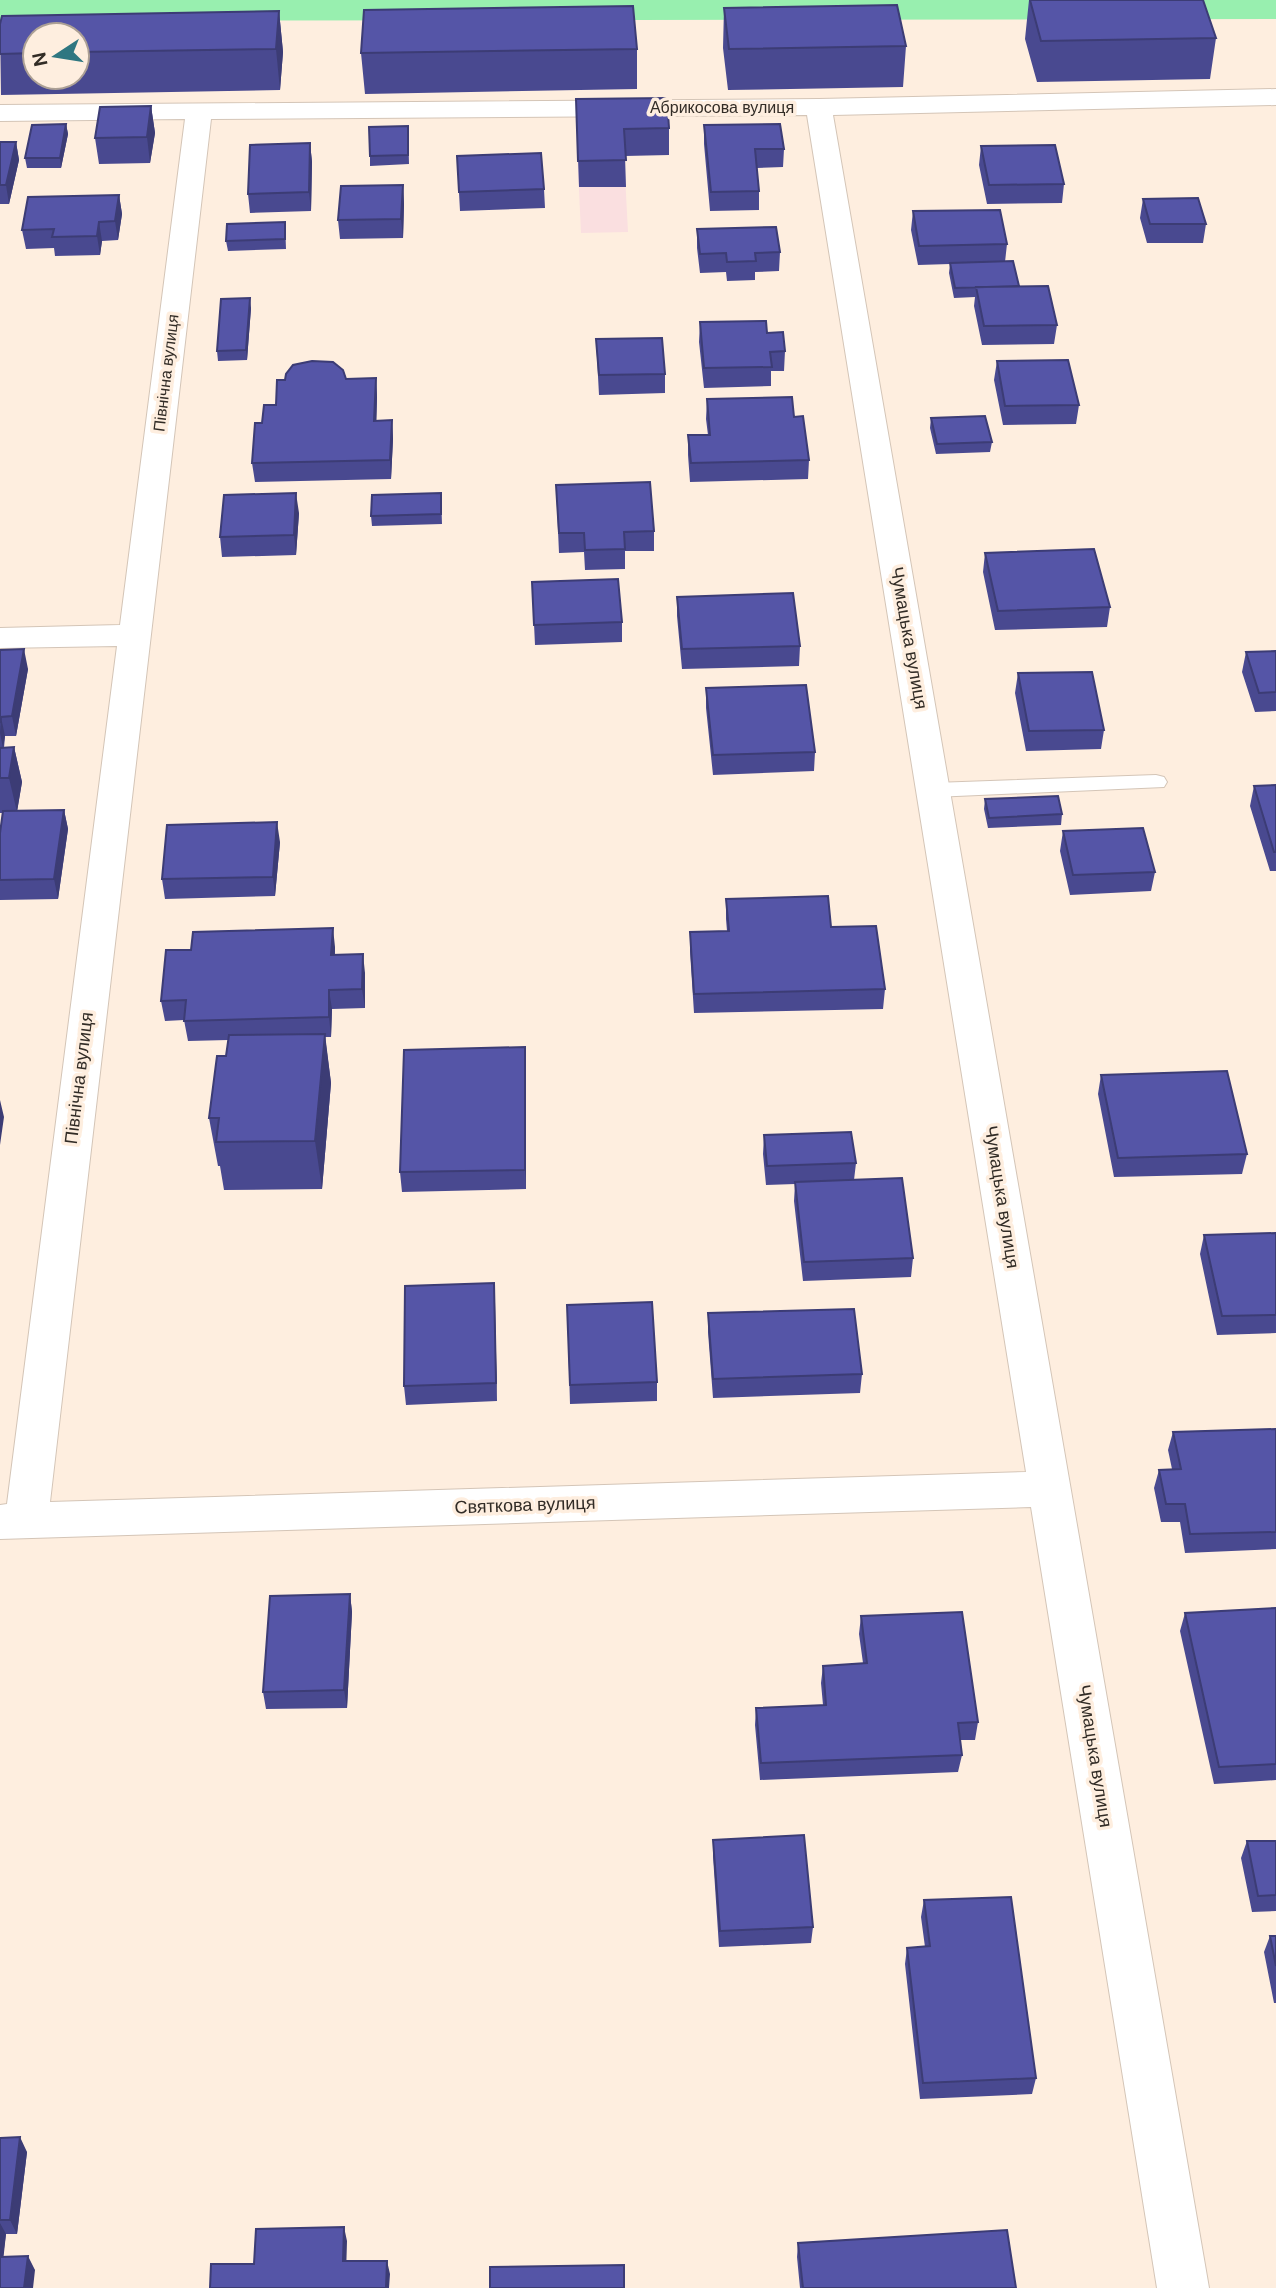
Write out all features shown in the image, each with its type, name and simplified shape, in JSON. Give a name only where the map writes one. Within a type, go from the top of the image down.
[{"type":"street","name":"Абрикосова вулиця","points":[[0,113],[819,107],[1276,97]]},
{"type":"street","name":"Чумацька вулиця","points":[[819,107],[1183,2288]]},
{"type":"street","name":"Північна вулиця","points":[[13,1522],[133,635],[199,111]]},
{"type":"street","points":[[0,638],[133,635]]},
{"type":"street","name":"Святкова вулиця","points":[[13,1522],[1051,1489]]},
{"type":"lane","points":[[934,790],[1156,782]]},
{"type":"shaded area","points":[[667,124],[624,156],[628,232],[581,233],[576,126]]},
{"type":"green space","points":[[0,0],[1276,0],[1276,19],[0,21]]},
{"type":"building","points":[[1030,0],[1203,0],[1216,38],[1041,41]]},
{"type":"building","points":[[897,5],[906,46],[729,49],[724,8]]},
{"type":"building","points":[[633,6],[637,49],[361,53],[364,10]]},
{"type":"building","points":[[279,11],[276,49],[91,52],[91,21],[21,21],[21,53],[0,54],[2,16]]},
{"type":"building","points":[[667,98],[669,128],[624,129],[626,160],[578,161],[576,99]]},
{"type":"building","points":[[151,106],[147,137],[95,138],[100,107]]},
{"type":"building","points":[[66,124],[60,158],[25,158],[32,125]]},
{"type":"building","points":[[780,124],[784,149],[755,149],[759,191],[711,192],[704,125]]},
{"type":"building","points":[[408,126],[408,155],[370,156],[369,127]]},
{"type":"building","points":[[0,142],[16,142],[6,185],[0,185]]},
{"type":"building","points":[[310,143],[309,192],[248,194],[250,145]]},
{"type":"building","points":[[1055,145],[1064,184],[989,185],[981,146]]},
{"type":"building","points":[[541,153],[544,189],[459,192],[457,156]]},
{"type":"building","points":[[403,185],[401,219],[338,220],[341,186]]},
{"type":"building","points":[[119,195],[115,221],[99,222],[97,236],[52,237],[54,229],[22,230],[28,197]]},
{"type":"building","points":[[1198,198],[1206,224],[1150,224],[1143,199]]},
{"type":"building","points":[[1000,210],[1007,244],[919,246],[913,211]]},
{"type":"building","points":[[285,222],[285,239],[226,241],[227,224]]},
{"type":"building","points":[[776,227],[780,252],[755,253],[756,261],[727,262],[726,253],[700,254],[697,229]]},
{"type":"building","points":[[1013,261],[1019,286],[955,288],[950,263]]},
{"type":"building","points":[[1048,286],[1057,325],[984,326],[976,287]]},
{"type":"building","points":[[250,298],[246,350],[217,351],[221,299]]},
{"type":"building","points":[[766,321],[767,333],[783,332],[785,351],[770,352],[772,367],[704,368],[700,322]]},
{"type":"building","points":[[662,338],[665,374],[599,375],[596,339]]},
{"type":"building","points":[[1068,360],[1079,405],[1005,406],[997,361]]},
{"type":"building","points":[[312,361],[333,362],[343,370],[346,379],[376,378],[374,421],[392,420],[390,460],[252,463],[255,423],[262,423],[264,405],[276,405],[277,380],[285,380],[293,365]]},
{"type":"building","points":[[792,397],[794,417],[803,416],[809,460],[691,463],[688,435],[710,435],[707,399]]},
{"type":"building","points":[[985,416],[992,442],[937,444],[931,418]]},
{"type":"building","points":[[650,482],[654,531],[624,532],[625,549],[585,550],[584,533],[559,533],[556,485]]},
{"type":"building","points":[[296,493],[294,535],[220,537],[224,495]]},
{"type":"building","points":[[441,493],[441,514],[371,516],[372,495]]},
{"type":"building","points":[[1094,549],[1110,607],[998,611],[985,553]]},
{"type":"building","points":[[618,579],[622,622],[534,625],[532,582]]},
{"type":"building","points":[[793,593],[800,646],[682,649],[677,597]]},
{"type":"building","points":[[24,649],[12,716],[1,717],[0,723],[0,650]]},
{"type":"building","points":[[1276,651],[1276,692],[1259,693],[1246,652]]},
{"type":"building","points":[[1092,672],[1104,730],[1029,731],[1018,673]]},
{"type":"building","points":[[806,685],[815,752],[713,755],[706,688]]},
{"type":"building","points":[[14,747],[9,778],[0,778],[0,748]]},
{"type":"building","points":[[1276,785],[1276,852],[1274,852],[1254,786]]},
{"type":"building","points":[[1058,796],[1062,814],[989,818],[985,799]]},
{"type":"building","points":[[64,810],[54,879],[0,880],[3,811]]},
{"type":"building","points":[[277,822],[273,877],[162,879],[167,825]]},
{"type":"building","points":[[1143,828],[1155,872],[1073,875],[1063,831]]},
{"type":"building","points":[[828,896],[831,927],[876,926],[885,989],[694,994],[690,932],[729,931],[726,899]]},
{"type":"building","points":[[333,928],[331,955],[363,954],[362,989],[329,990],[329,1017],[184,1021],[186,1000],[161,1001],[166,950],[191,950],[193,932]]},
{"type":"building","points":[[325,1034],[315,1141],[216,1142],[219,1118],[209,1118],[217,1056],[226,1056],[229,1035]]},
{"type":"building","points":[[525,1047],[525,1170],[400,1172],[404,1050]]},
{"type":"building","points":[[1227,1071],[1247,1154],[1118,1158],[1101,1075]]},
{"type":"building","points":[[851,1132],[856,1163],[767,1166],[764,1135]]},
{"type":"building","points":[[902,1178],[913,1258],[804,1262],[795,1182]]},
{"type":"building","points":[[1276,1233],[1276,1315],[1222,1316],[1204,1235]]},
{"type":"building","points":[[494,1283],[496,1383],[404,1386],[405,1286]]},
{"type":"building","points":[[652,1302],[657,1382],[570,1385],[567,1305]]},
{"type":"building","points":[[854,1309],[862,1374],[713,1379],[708,1313]]},
{"type":"building","points":[[1276,1429],[1276,1532],[1190,1534],[1185,1504],[1166,1504],[1159,1470],[1181,1469],[1173,1432]]},
{"type":"building","points":[[350,1594],[344,1690],[263,1692],[270,1596]]},
{"type":"building","points":[[1276,1608],[1276,1764],[1219,1767],[1185,1613]]},
{"type":"building","points":[[962,1612],[978,1722],[958,1723],[962,1755],[761,1763],[756,1708],[826,1705],[823,1666],[867,1663],[861,1616]]},
{"type":"building","points":[[804,1835],[813,1927],[720,1931],[713,1840]]},
{"type":"building","points":[[1247,1841],[1276,1841],[1276,1895],[1258,1896]]},
{"type":"building","points":[[1011,1897],[1036,2078],[923,2083],[907,1948],[930,1946],[924,1900]]},
{"type":"building","points":[[1270,1936],[1276,1936],[1276,1966]]},
{"type":"building","points":[[20,2137],[10,2220],[0,2220],[0,2138]]},
{"type":"building","points":[[344,2227],[343,2261],[387,2261],[386,2288],[210,2288],[211,2264],[254,2264],[256,2229]]},
{"type":"building","points":[[1007,2230],[1016,2288],[803,2288],[798,2243]]},
{"type":"building","points":[[28,2256],[24,2288],[0,2288],[0,2257]]},
{"type":"building","points":[[624,2265],[624,2288],[490,2288],[490,2267]]}]
